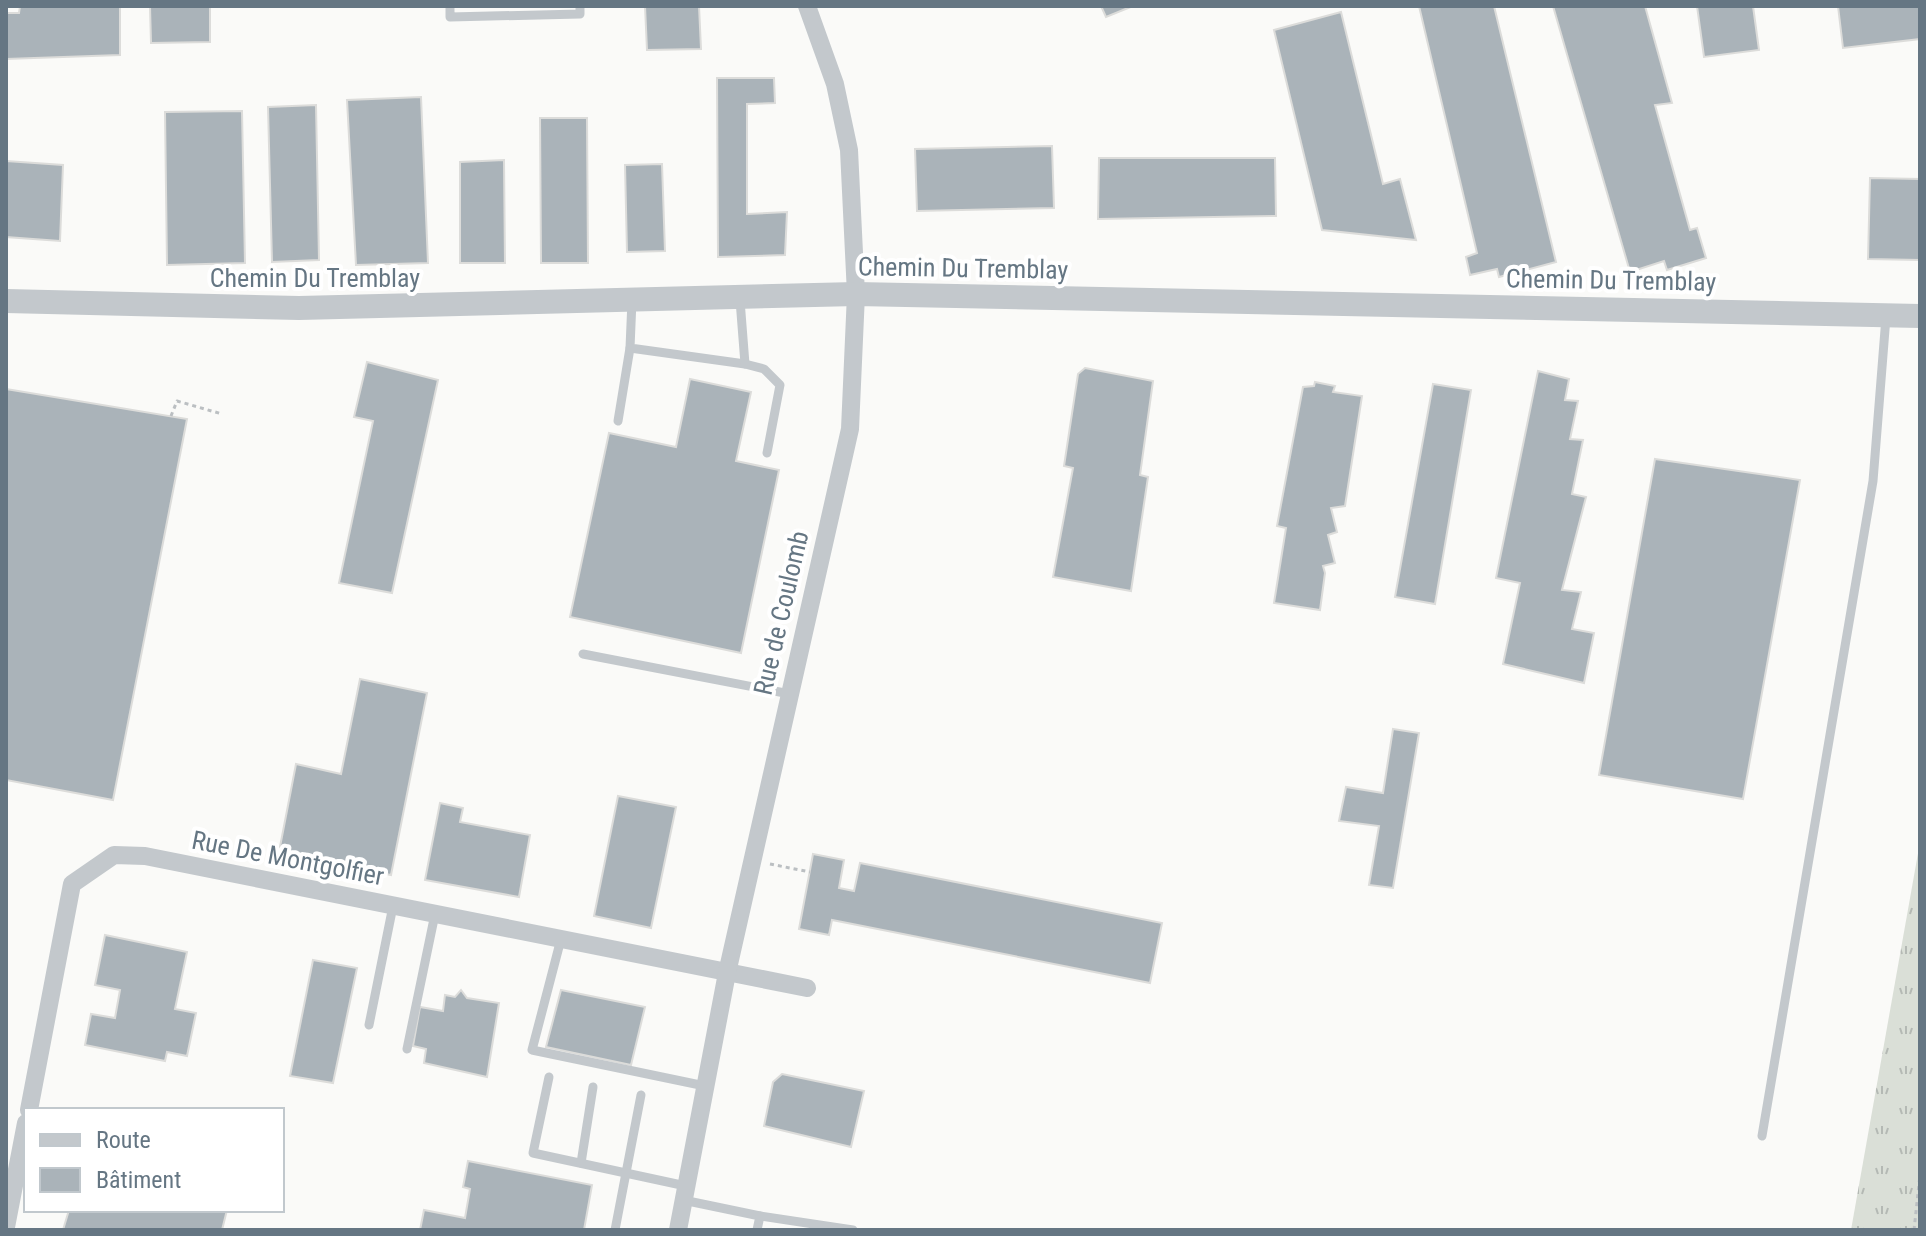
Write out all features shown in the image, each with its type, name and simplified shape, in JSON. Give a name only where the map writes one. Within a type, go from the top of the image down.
[{"type":"street","name":"Rue de Coulomb","points":[[678,1230],[727,973],[850,429],[856,294],[849,150],[835,84],[807,6]]},
{"type":"street","name":"Chemin Du Tremblay","points":[[6,301],[299,308],[856,294],[1920,316]]},
{"type":"street","name":"Rue De Montgolfier","points":[[29,1108],[72,884],[114,855],[145,856],[807,988]]},
{"type":"street","points":[[6,1227],[24,1133]]},
{"type":"lane","points":[[450,6],[450,17],[580,14],[580,6]]},
{"type":"lane","points":[[740,297],[745,364]]},
{"type":"lane","points":[[618,421],[630,348],[632,300]]},
{"type":"lane","points":[[1762,1136],[1873,481],[1886,313]]},
{"type":"lane","points":[[630,348],[764,369],[780,385],[767,453]]},
{"type":"lane","points":[[583,654],[790,694]]},
{"type":"lane","points":[[369,1025],[393,906]]},
{"type":"lane","points":[[407,1049],[435,914]]},
{"type":"lane","points":[[561,939],[532,1050],[705,1086]]},
{"type":"lane","points":[[549,1077],[533,1153],[627,1173],[760,1216],[853,1230]]},
{"type":"lane","points":[[581,1163],[593,1087]]},
{"type":"lane","points":[[615,1230],[641,1095]]},
{"type":"lane","points":[[757,1230],[760,1216]]},
{"type":"path","points":[[171,416],[177,401],[222,414]]},
{"type":"path","points":[[752,859],[810,872]]},
{"type":"path","points":[[1914,1230],[1920,1175]]},
{"type":"green space","points":[[1920,842],[1920,1230],[1851,1230]]},
{"type":"building","points":[[20,6],[120,6],[120,55],[6,59],[6,13],[19,13]]},
{"type":"building","points":[[150,6],[210,6],[210,42],[151,43]]},
{"type":"building","points":[[645,6],[699,6],[701,49],[647,50]]},
{"type":"building","points":[[1101,6],[1133,6],[1106,17]]},
{"type":"building","points":[[1419,6],[1494,6],[1556,262],[1499,277],[1497,269],[1470,275],[1466,257],[1477,253]]},
{"type":"building","points":[[1553,6],[1645,6],[1672,103],[1655,105],[1690,230],[1697,228],[1706,258],[1667,270],[1664,261],[1630,272]]},
{"type":"building","points":[[1697,6],[1753,6],[1759,50],[1704,57]]},
{"type":"building","points":[[1838,6],[1920,6],[1920,39],[1843,48]]},
{"type":"building","points":[[1341,12],[1383,184],[1400,179],[1416,240],[1322,230],[1274,30]]},
{"type":"building","points":[[717,78],[774,78],[775,103],[747,104],[747,214],[787,212],[785,255],[718,257]]},
{"type":"building","points":[[421,97],[428,263],[356,265],[347,100]]},
{"type":"building","points":[[316,105],[319,260],[272,262],[268,107]]},
{"type":"building","points":[[242,111],[245,263],[167,265],[165,112]]},
{"type":"building","points":[[540,118],[587,118],[588,263],[541,263]]},
{"type":"building","points":[[1052,146],[1054,208],[917,211],[915,149]]},
{"type":"building","points":[[1099,158],[1275,158],[1276,216],[1098,219]]},
{"type":"building","points":[[504,160],[505,263],[460,263],[460,162]]},
{"type":"building","points":[[6,161],[63,165],[60,241],[6,237]]},
{"type":"building","points":[[662,164],[665,251],[627,252],[625,165]]},
{"type":"building","points":[[1870,178],[1920,179],[1920,260],[1868,259]]},
{"type":"building","points":[[367,362],[438,380],[392,593],[339,583],[373,421],[354,417]]},
{"type":"building","points":[[1085,368],[1153,381],[1140,475],[1148,477],[1131,591],[1053,577],[1073,468],[1064,466],[1078,374]]},
{"type":"building","points":[[1538,371],[1569,379],[1565,400],[1578,401],[1570,439],[1583,440],[1572,494],[1586,497],[1562,590],[1581,592],[1572,629],[1594,633],[1584,683],[1503,664],[1520,583],[1496,578]]},
{"type":"building","points":[[690,379],[751,392],[736,461],[779,470],[741,653],[570,617],[609,433],[676,447]]},
{"type":"building","points":[[1315,382],[1335,386],[1333,392],[1362,396],[1345,506],[1331,508],[1337,532],[1328,535],[1335,563],[1323,566],[1325,573],[1320,610],[1274,603],[1286,528],[1277,526],[1303,387],[1314,386]]},
{"type":"building","points":[[1433,384],[1471,390],[1435,604],[1395,597]]},
{"type":"building","points":[[6,389],[187,419],[113,800],[6,780]]},
{"type":"building","points":[[1655,459],[1800,480],[1743,799],[1599,775]]},
{"type":"building","points":[[360,679],[427,693],[391,875],[279,852],[296,764],[341,774]]},
{"type":"building","points":[[1393,729],[1419,733],[1393,888],[1369,885],[1379,826],[1339,821],[1346,787],[1383,793]]},
{"type":"building","points":[[618,796],[676,807],[651,928],[594,916]]},
{"type":"building","points":[[440,803],[463,808],[460,822],[530,835],[519,897],[425,880]]},
{"type":"building","points":[[813,854],[844,860],[839,888],[854,891],[860,863],[1162,923],[1150,983],[832,920],[829,935],[799,929]]},
{"type":"building","points":[[105,935],[187,952],[175,1009],[196,1013],[187,1056],[167,1052],[165,1061],[85,1045],[91,1014],[115,1018],[120,990],[95,985]]},
{"type":"building","points":[[313,960],[357,968],[333,1083],[290,1076]]},
{"type":"building","points":[[461,990],[467,998],[499,1003],[487,1077],[424,1063],[426,1049],[413,1046],[420,1007],[443,1011],[445,995],[455,997]]},
{"type":"building","points":[[561,990],[645,1007],[631,1065],[546,1047]]},
{"type":"building","points":[[782,1074],[864,1091],[851,1147],[764,1126],[773,1082]]},
{"type":"building","points":[[468,1161],[592,1185],[584,1230],[420,1230],[424,1210],[465,1218],[470,1189],[463,1187]]},
{"type":"building","points":[[68,1212],[226,1212],[222,1230],[63,1230]]}]
